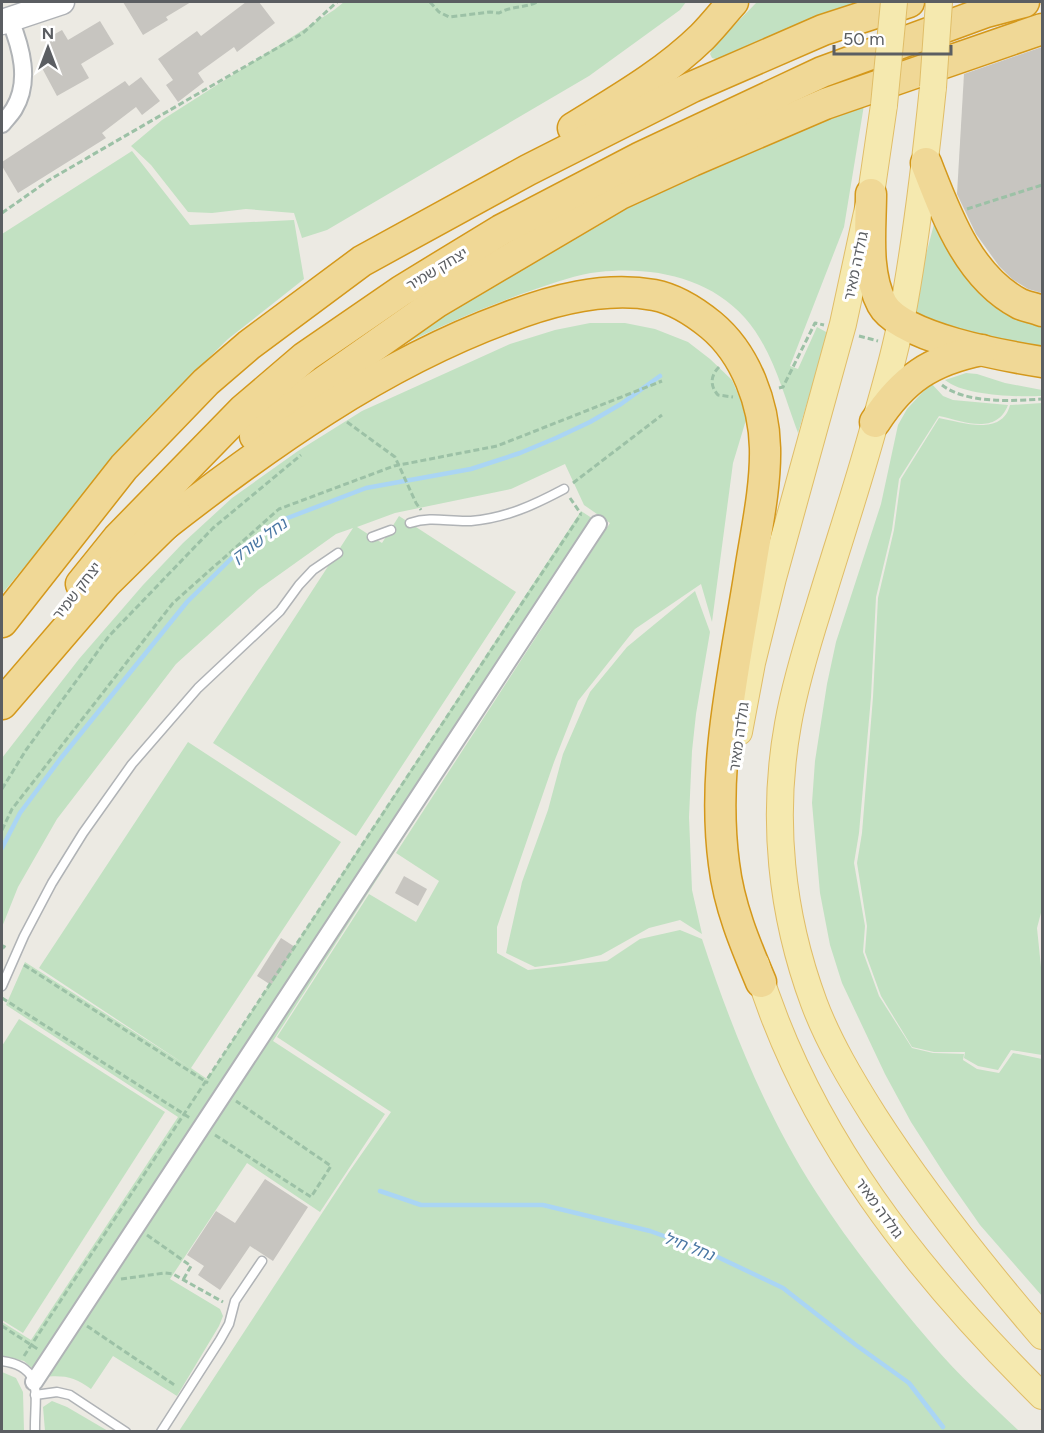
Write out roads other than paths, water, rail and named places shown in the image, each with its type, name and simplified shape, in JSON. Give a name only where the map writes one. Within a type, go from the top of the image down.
[{"type":"highway","points":[[2,622],[124,467],[206,382],[249,345],[362,261],[652,78],[704,35],[733,2]]},
{"type":"highway","points":[[362,261],[528,170],[692,87],[823,30],[909,2]]},
{"type":"highway","name":"יצחק שמיר","points":[[2,687],[118,538],[189,464],[243,410],[305,357],[382,304],[501,231],[641,157],[822,72],[986,12],[1024,2]]},
{"type":"highway","points":[[2,704],[106,583],[254,438],[309,392],[437,302],[620,194],[692,161],[825,104],[1037,32]]},
{"type":"highway","points":[[926,163],[949,219],[982,273],[1003,293],[1022,305],[1042,311]]},
{"type":"highway","points":[[871,194],[872,263],[880,302],[886,311],[901,323],[948,341],[1042,362]]},
{"type":"highway","points":[[161,528],[273,444],[340,401],[443,343],[477,329],[555,301],[590,294],[655,295],[682,305],[704,319],[720,332],[738,355],[751,380],[761,415],[765,448],[755,538],[730,698],[720,811],[724,865],[731,899],[740,933],[761,982]]},
{"type":"highway","points":[[875,422],[897,392],[916,375],[954,358],[982,350]]},
{"type":"main road","name":"גולדה מאיר","points":[[894,2],[884,105],[871,194],[843,324],[773,578],[741,714],[734,771],[736,862],[742,911],[761,982],[796,1070],[821,1119],[853,1171],[930,1274],[994,1348],[1042,1396]]},
{"type":"main road","points":[[939,2],[926,163],[901,323],[875,422],[803,657],[788,725],[780,815],[781,857],[785,895],[801,963],[815,1005],[857,1090],[908,1167],[963,1240],[1042,1336]]},
{"type":"street","points":[[2,124],[15,109],[22,86],[23,66],[21,47],[6,21],[62,2]]},
{"type":"street","points":[[34,1388],[50,1357],[75,1318],[598,524]]},
{"type":"lane","points":[[410,523],[428,519],[457,521],[490,519],[513,514],[564,489]]},
{"type":"lane","points":[[372,537],[391,530]]},
{"type":"lane","points":[[2,986],[38,909],[67,857],[99,809],[149,743],[198,688],[280,611],[313,570],[338,553]]},
{"type":"lane","points":[[161,1431],[224,1335],[232,1308],[262,1261]]},
{"type":"lane","points":[[2,1361],[18,1364],[29,1372],[34,1388],[35,1431]]},
{"type":"lane","points":[[34,1388],[70,1395],[126,1431]]},
{"type":"waterway","name":"נחל שורק","points":[[2,848],[20,813],[61,758],[187,602],[239,551],[285,519],[366,488],[471,469],[520,453],[590,422],[621,404],[660,376]]},
{"type":"waterway","name":"נחל חיל","points":[[380,1191],[421,1205],[543,1205],[650,1231],[703,1250],[783,1288],[909,1383],[943,1427]]}]
